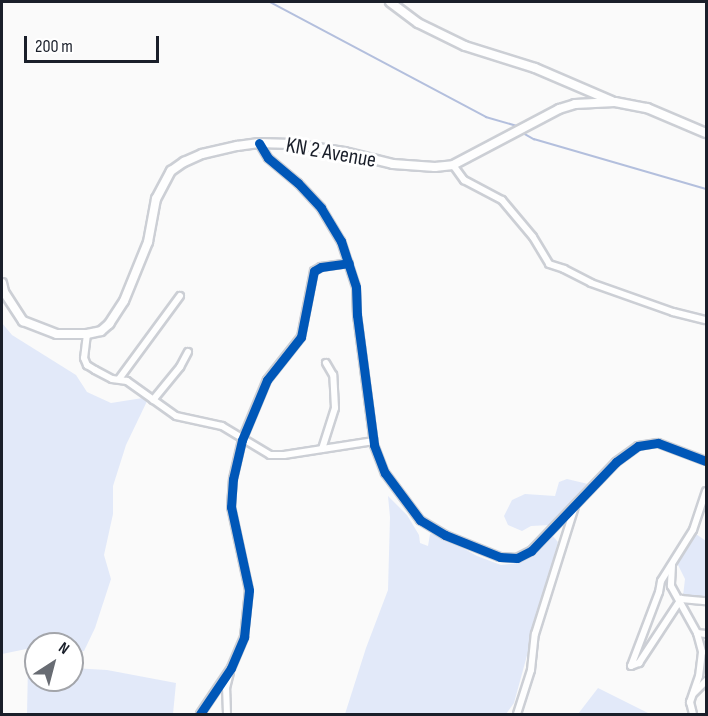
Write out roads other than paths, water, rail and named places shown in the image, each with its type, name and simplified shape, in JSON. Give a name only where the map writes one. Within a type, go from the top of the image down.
[{"type":"main road","points":[[390,2],[418,23],[465,46],[535,68],[615,102]]},
{"type":"main road","name":"KN 2 Avenue","points":[[2,283],[4,292],[23,321],[57,334],[87,334],[101,331],[109,324],[124,301],[148,243],[156,200],[171,171],[202,154],[260,143],[344,152],[393,164],[435,167],[453,165],[558,109],[575,104],[615,102],[647,108],[706,133]]},
{"type":"street","points":[[260,143],[264,154],[298,183],[331,222],[349,263],[356,287],[357,315],[374,441],[385,473],[420,520],[445,535],[504,559],[528,555],[616,462],[638,446],[658,443],[706,461]]},
{"type":"street","points":[[453,165],[464,180],[502,200],[533,237],[549,264],[591,283],[673,312],[706,320]]},
{"type":"street","points":[[227,714],[226,688],[231,668],[244,637],[249,590],[231,507],[233,479],[242,440],[267,380],[301,337],[314,271],[321,267],[349,263]]},
{"type":"street","points":[[119,379],[180,296]]},
{"type":"street","points":[[87,334],[84,349],[87,365],[102,374],[127,381],[183,419],[222,426],[242,440],[275,456],[374,441]]},
{"type":"street","points":[[153,400],[180,367],[188,352]]},
{"type":"street","points":[[322,449],[334,408],[333,375],[326,363]]},
{"type":"street","points":[[681,599],[639,663],[631,666],[659,592],[660,580],[693,530],[706,491]]},
{"type":"street","points":[[517,714],[531,670],[535,634],[576,503]]},
{"type":"street","points":[[672,562],[671,586],[681,599],[704,648],[699,676],[690,702],[693,714]]},
{"type":"street","points":[[681,599],[706,601]]},
{"type":"street","points":[[697,633],[706,634]]},
{"type":"street","points":[[200,714],[231,668]]},
{"type":"street","points":[[692,694],[706,681]]},
{"type":"waterway","points":[[270,2],[486,117],[517,126]]},
{"type":"waterway","points":[[523,133],[534,139],[706,189]]}]
